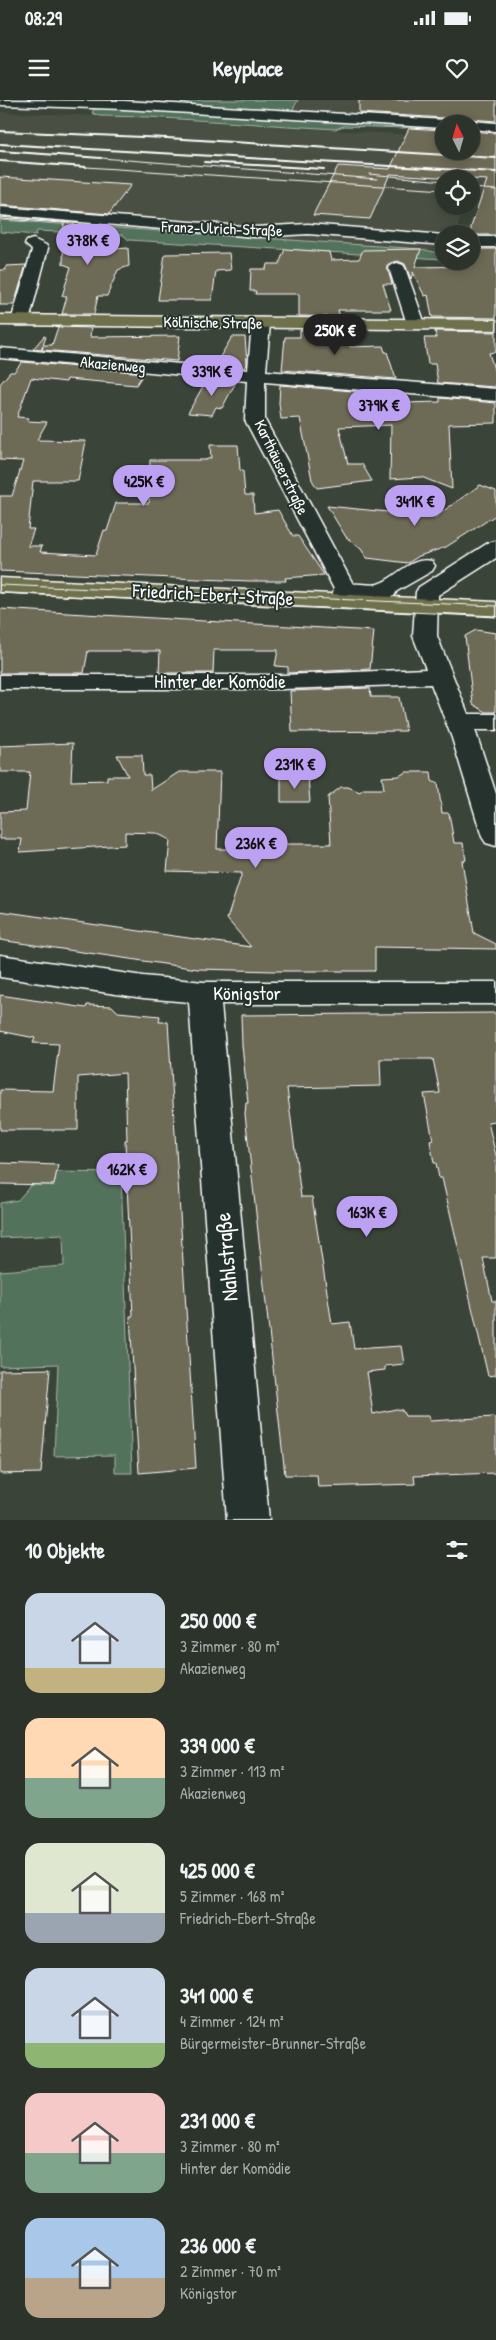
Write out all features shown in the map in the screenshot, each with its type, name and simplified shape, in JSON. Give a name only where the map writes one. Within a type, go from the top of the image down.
[{"type":"main road","name":"Kölnische Straße","points":[[0,320],[496,325]]},
{"type":"main road","name":"Friedrich-Ebert-Straße","points":[[0,585],[366,596],[496,616]]},
{"type":"main road","name":"Friedrich-Ebert-Straße","points":[[0,593],[188,603],[275,604],[366,596]]},
{"type":"main road","points":[[420,603],[485,609]]},
{"type":"street","points":[[0,101],[171,104],[435,123]]},
{"type":"street","points":[[480,126],[496,127]]},
{"type":"street","name":"Franz-Ulrich-Straße","points":[[0,211],[236,231],[278,232],[308,229],[435,239]]},
{"type":"street","points":[[480,242],[496,242]]},
{"type":"street","points":[[20,321],[40,248],[33,244]]},
{"type":"street","points":[[397,268],[416,324]]},
{"type":"street","name":"Karthäuserstraße","points":[[261,323],[256,420],[283,476],[345,589],[366,596]]},
{"type":"street","name":"Akazienweg","points":[[0,353],[257,377],[496,395]]},
{"type":"street","points":[[496,548],[427,592],[420,603],[425,636],[459,722],[496,837]]},
{"type":"street","points":[[337,555],[366,596],[386,588],[424,566]]},
{"type":"street","name":"Hinter der Komödie","points":[[0,682],[283,682],[440,676]]},
{"type":"street","points":[[459,722],[496,722]]},
{"type":"street","name":"Königstor","points":[[0,966],[143,987],[204,993],[496,993]]},
{"type":"street","name":"Nahlstraße","points":[[204,993],[248,1520]]},
{"type":"shaded area","points":[[189,100],[496,100],[496,123],[480,122],[480,115],[435,115],[435,119],[187,103]]},
{"type":"shaded area","points":[[0,112],[123,117],[435,136],[435,160],[480,160],[480,147],[496,141],[496,208],[480,207],[480,170],[435,170],[435,215],[461,215],[458,225],[435,225],[435,251],[0,220]]},
{"type":"shaded area","points":[[480,228],[496,229],[496,256],[480,255]]},
{"type":"green space","points":[[189,100],[298,100],[292,111],[190,105],[187,103]]},
{"type":"green space","points":[[113,108],[414,125],[405,128],[344,126],[335,129],[147,117],[100,116],[92,113],[94,109]]},
{"type":"green space","points":[[0,220],[421,249],[435,252],[435,259],[129,240],[123,235],[37,231],[36,235],[0,232]]},
{"type":"green space","points":[[56,1172],[121,1173],[132,1473],[115,1473],[115,1455],[54,1456],[58,1364],[0,1366],[0,1271],[64,1266],[63,1235],[0,1238],[0,1203],[18,1200],[31,1185],[54,1185]]},
{"type":"building","points":[[359,100],[496,100],[496,121],[480,120],[480,115],[435,115],[435,117],[359,113]]},
{"type":"building","points":[[409,128],[435,129],[435,160],[480,160],[480,132],[496,133],[496,235],[480,235],[480,225],[472,225],[475,215],[480,215],[480,201],[487,180],[480,180],[480,170],[435,170],[435,177],[390,174],[370,219],[313,215],[338,166],[390,169]]},
{"type":"building","points":[[0,177],[131,185],[109,214],[0,205]]},
{"type":"building","points":[[0,217],[107,226],[93,245],[115,244],[115,249],[128,248],[129,266],[118,270],[107,296],[98,296],[94,314],[62,314],[67,296],[62,296],[71,267],[63,264],[64,223],[0,219]]},
{"type":"building","points":[[285,249],[329,252],[331,260],[359,259],[363,250],[421,249],[415,267],[435,267],[435,270],[480,270],[480,249],[496,249],[496,318],[432,317],[428,295],[425,296],[413,272],[411,279],[405,264],[398,261],[390,263],[387,267],[392,284],[383,284],[391,310],[338,310],[340,317],[299,316],[299,294],[255,294],[256,291],[250,291],[251,269],[266,269],[267,264],[279,264]]},
{"type":"building","points":[[229,253],[231,270],[216,271],[212,300],[158,300],[165,254]]},
{"type":"building","points":[[26,265],[14,305],[0,305],[0,270],[6,270],[6,266]]},
{"type":"building","points":[[58,327],[91,328],[90,337],[180,336],[177,361],[42,350],[43,346],[41,350],[33,349],[44,336],[46,337],[43,345],[52,345]]},
{"type":"building","points":[[300,330],[345,330],[350,347],[383,346],[385,352],[387,352],[396,379],[282,370],[285,337],[300,337]]},
{"type":"building","points":[[435,331],[496,332],[496,352],[489,353],[496,376],[496,387],[438,383],[435,364],[428,364],[424,338],[436,338]]},
{"type":"building","points":[[232,337],[245,337],[247,363],[244,368],[215,365]]},
{"type":"building","points":[[22,362],[144,373],[136,385],[67,379],[66,382],[31,378],[17,417],[29,418],[27,421],[47,422],[37,440],[86,441],[78,481],[33,481],[28,529],[34,529],[28,546],[42,546],[40,552],[96,555],[104,530],[107,531],[116,503],[149,503],[150,460],[205,460],[211,458],[210,445],[238,445],[245,495],[253,495],[254,513],[278,510],[293,536],[298,536],[324,575],[285,578],[286,581],[250,581],[0,571],[0,496],[12,496],[23,461],[0,460],[0,384]]},
{"type":"building","points":[[207,379],[236,382],[222,408],[216,407],[212,415],[188,413]]},
{"type":"building","points":[[280,385],[401,395],[404,403],[440,402],[440,398],[496,403],[496,423],[449,424],[452,489],[421,477],[390,479],[391,425],[339,427],[348,464],[362,464],[372,481],[317,488],[312,480],[300,418],[281,419],[279,403]]},
{"type":"building","points":[[480,485],[496,491],[496,515],[446,547],[419,556],[408,563],[367,558],[361,549],[346,537],[327,506],[388,512],[390,515],[390,512],[435,517]]},
{"type":"building","points":[[0,609],[374,631],[370,669],[288,673],[288,667],[275,666],[278,650],[214,650],[213,673],[159,673],[160,651],[88,651],[84,673],[0,673]]},
{"type":"building","points":[[476,630],[496,633],[496,712],[486,712],[473,704],[465,636]]},
{"type":"building","points":[[370,688],[371,697],[399,697],[406,731],[292,732],[290,691]]},
{"type":"building","points":[[73,743],[71,781],[107,780],[107,776],[128,776],[117,755],[142,755],[143,775],[150,775],[151,790],[179,772],[220,772],[217,849],[264,849],[264,844],[331,844],[328,797],[341,787],[348,787],[360,792],[363,789],[384,789],[382,777],[399,776],[406,772],[431,772],[432,781],[438,784],[442,813],[449,813],[454,843],[463,843],[466,860],[462,861],[474,933],[496,944],[496,949],[375,947],[375,971],[274,971],[198,969],[0,940],[0,911],[251,947],[227,919],[242,873],[167,871],[170,840],[156,833],[125,832],[125,845],[20,852],[22,839],[0,839],[0,812],[26,811],[30,772],[0,772],[0,746]]},
{"type":"building","points":[[281,777],[308,777],[310,802],[281,802]]},
{"type":"building","points":[[0,995],[86,1008],[87,1005],[112,1006],[118,1012],[160,1016],[159,1022],[168,1022],[196,1468],[139,1473],[130,1316],[133,1316],[125,1140],[127,1140],[125,1073],[78,1077],[78,1130],[0,1130],[0,1090],[53,1091],[59,1044],[33,1043],[35,1038],[0,1031]]},
{"type":"building","points":[[496,1013],[496,1121],[488,1122],[496,1156],[496,1258],[483,1258],[492,1301],[496,1301],[496,1375],[488,1376],[442,1178],[439,1178],[436,1163],[434,1163],[430,1141],[433,1140],[424,1094],[440,1093],[433,1059],[380,1059],[381,1086],[287,1088],[301,1197],[312,1197],[332,1324],[350,1322],[354,1349],[401,1346],[404,1364],[385,1366],[385,1370],[367,1372],[373,1414],[396,1409],[402,1410],[405,1416],[429,1416],[430,1421],[493,1417],[496,1419],[496,1473],[414,1476],[415,1484],[318,1487],[317,1475],[285,1475],[245,1114],[246,1103],[248,1103],[241,1015]]},
{"type":"building","points":[[0,1163],[58,1165],[54,1185],[0,1184]]},
{"type":"building","points":[[50,1369],[41,1473],[0,1474],[0,1370]]},
{"type":"tram line","points":[[101,158],[377,179]]},
{"type":"tram line","points":[[86,167],[435,189]]},
{"type":"tram line","points":[[369,174],[435,180]]},
{"type":"tram line","points":[[480,189],[496,190]]},
{"type":"tram line","points":[[0,585],[496,606]]},
{"type":"tram line","points":[[0,593],[496,616]]},
{"type":"railway","points":[[0,131],[167,138],[496,158]]},
{"type":"railway","points":[[0,144],[496,172]]},
{"type":"railway","points":[[0,151],[101,158]]},
{"type":"railway","points":[[0,161],[86,167]]},
{"type":"railway","points":[[204,162],[324,169]]}]
